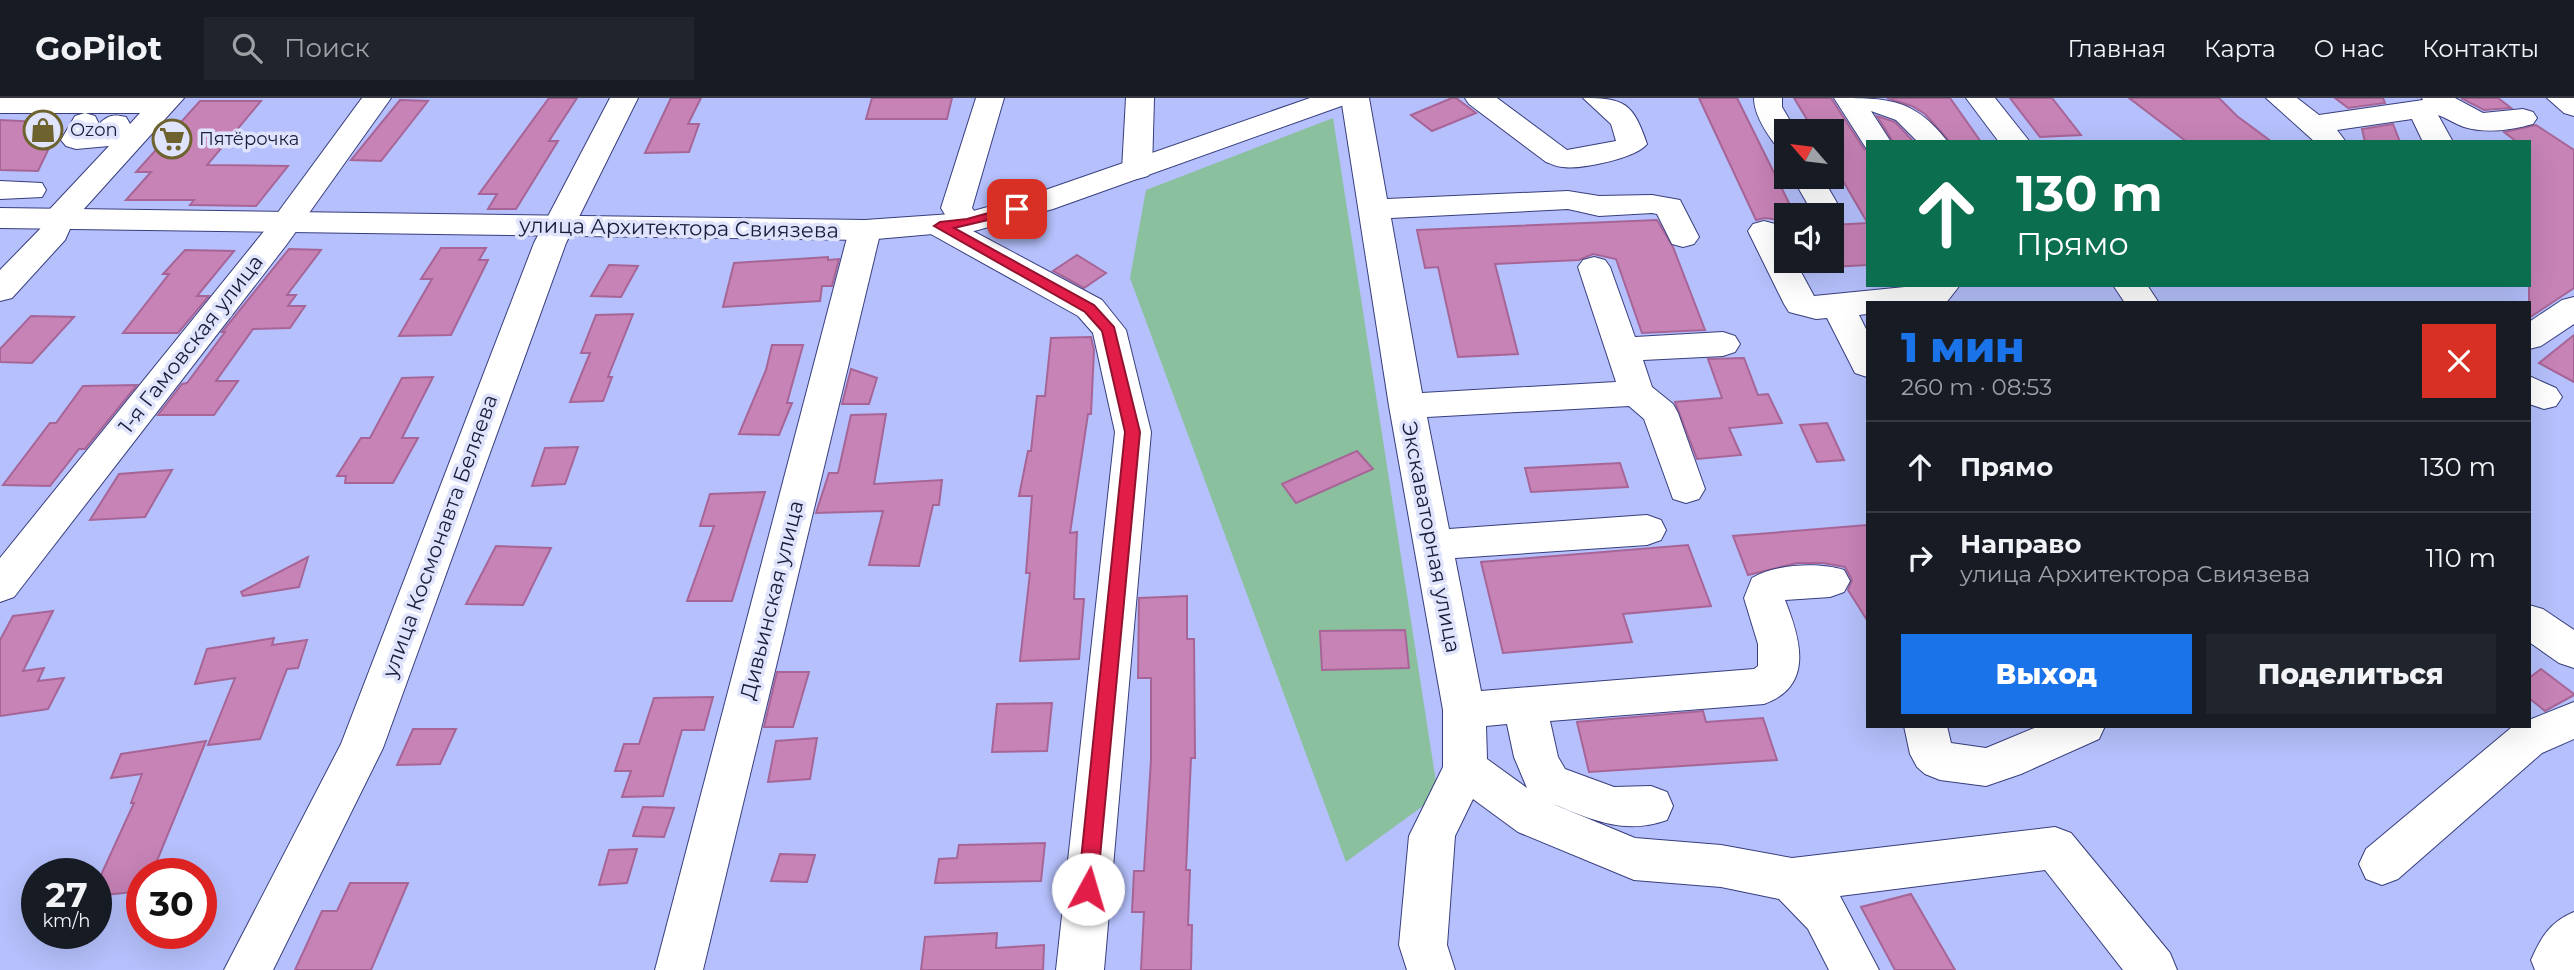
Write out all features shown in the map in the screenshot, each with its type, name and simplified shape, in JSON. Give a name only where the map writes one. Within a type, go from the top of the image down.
[{"type":"street","name":"1-я Гамовская улица","points":[[0,586],[285,223],[377,98]]},
{"type":"street","name":"улица Космонавта Беляева","points":[[248,970],[361,748],[550,243],[624,98]]},
{"type":"street","points":[[990,98],[956,208],[954,224],[1090,309],[1109,330],[1133,432],[1080,970]]},
{"type":"street","points":[[1137,170],[1140,98]]},
{"type":"street","name":"улица Архитектора Свиязева","points":[[0,218],[865,230],[954,224],[1042,202],[1337,98]]},
{"type":"street","name":"Экскаваторная улица","points":[[1355,98],[1407,406],[1464,710],[1465,768],[1432,836],[1423,945],[1431,970]]},
{"type":"street","points":[[1479,98],[1548,152],[1565,159],[1623,149],[1632,144],[1624,120],[1597,98]]},
{"type":"street","points":[[1768,98],[1768,107],[1775,119]]},
{"type":"street","points":[[1849,98],[1875,140]]},
{"type":"street","points":[[1849,98],[1897,109],[1913,116],[1931,140]]},
{"type":"street","points":[[1980,98],[2013,140]]},
{"type":"street","points":[[2280,98],[2323,133],[2434,104],[2479,123],[2523,118]]},
{"type":"street","points":[[2561,98],[2574,107]]},
{"type":"street","points":[[0,104],[166,107]]},
{"type":"street","points":[[2434,104],[2438,140]]},
{"type":"street","points":[[0,111],[73,112],[85,122],[76,140],[99,140],[117,122],[166,107]]},
{"type":"street","points":[[1,288],[54,233],[60,218],[166,107]]},
{"type":"street","points":[[1814,189],[1822,203]]},
{"type":"street","points":[[0,190],[32,190]]},
{"type":"street","points":[[1374,209],[1568,200],[1599,206],[1651,204],[1669,207],[1683,237]]},
{"type":"street","name":"Дивьинская улица","points":[[679,970],[865,230]]},
{"type":"street","points":[[1764,231],[1801,304],[1816,308],[1858,304],[1866,358]]},
{"type":"street","points":[[1594,267],[1637,393],[1660,413],[1686,489]]},
{"type":"street","points":[[1884,301],[1935,295],[1942,287]]},
{"type":"street","points":[[2131,287],[2141,301]]},
{"type":"street","points":[[2531,337],[2574,308]]},
{"type":"street","points":[[1622,349],[1723,344]]},
{"type":"street","points":[[1407,406],[1637,393]]},
{"type":"street","points":[[1433,545],[1647,530]]},
{"type":"street","points":[[1464,710],[1764,686],[1770,682],[1774,673],[1780,649],[1780,640],[1764,592],[1775,585],[1830,581]]},
{"type":"street","points":[[1525,705],[1542,777],[1549,783],[1614,807],[1651,806]]},
{"type":"street","points":[[2382,864],[2527,740],[2574,720]]},
{"type":"street","points":[[1926,728],[1932,754],[1940,761],[1978,767],[2006,761],[2080,728]]},
{"type":"street","points":[[1465,768],[1534,818],[1634,859],[1721,866],[1792,880],[2055,848],[2152,970]]},
{"type":"street","points":[[1792,880],[1825,913],[1855,970]]},
{"type":"green space","points":[[1333,118],[1438,795],[1346,862],[1130,278],[1146,190]]},
{"type":"building","points":[[549,98],[577,98],[549,141],[558,141],[516,209],[488,209],[497,194],[479,194]]},
{"type":"building","points":[[671,98],[701,98],[688,124],[699,124],[689,152],[645,153]]},
{"type":"building","points":[[872,98],[952,98],[947,119],[866,119]]},
{"type":"building","points":[[1456,98],[1476,113],[1432,131],[1411,115]]},
{"type":"building","points":[[1699,98],[1737,98],[1774,173],[1774,189],[1782,189],[1789,203],[1774,203],[1774,219],[1756,220]]},
{"type":"building","points":[[1794,98],[1831,98],[1866,150],[1866,220],[1844,183],[1844,119],[1807,119]]},
{"type":"building","points":[[1887,98],[1950,98],[1980,140],[1948,140],[1925,114],[1912,106]]},
{"type":"building","points":[[2010,98],[2052,98],[2081,135],[2040,137]]},
{"type":"building","points":[[2129,98],[2219,98],[2237,116],[2269,140],[2184,140]]},
{"type":"building","points":[[2335,98],[2383,98],[2385,103],[2348,108]]},
{"type":"building","points":[[2461,98],[2498,98],[2511,108],[2484,110]]},
{"type":"building","points":[[400,100],[428,101],[381,161],[351,160]]},
{"type":"building","points":[[200,101],[261,101],[207,165],[288,166],[256,206],[190,205],[194,200],[126,200],[151,172],[136,172]]},
{"type":"building","points":[[1877,116],[1895,122],[1912,140],[1892,140]]},
{"type":"building","points":[[0,120],[58,123],[49,135],[53,135],[48,139],[52,140],[43,148],[49,148],[38,171],[0,170]]},
{"type":"building","points":[[2393,124],[2399,140],[2365,140],[2362,129]]},
{"type":"building","points":[[2536,125],[2574,150],[2574,288],[2531,317],[2531,140],[2514,140],[2504,132]]},
{"type":"building","points":[[1657,220],[1673,247],[1705,330],[1642,333],[1616,259],[1593,254],[1579,260],[1495,264],[1518,354],[1458,357],[1438,267],[1425,268],[1417,230]]},
{"type":"building","points":[[1866,223],[1866,265],[1844,266],[1844,224]]},
{"type":"building","points":[[441,248],[486,248],[479,260],[488,260],[451,335],[399,336],[432,279],[421,279]]},
{"type":"building","points":[[289,249],[321,250],[287,295],[296,295],[288,306],[305,306],[290,328],[253,329],[216,381],[238,381],[214,415],[158,415],[182,384],[187,383],[225,332],[222,332]]},
{"type":"building","points":[[185,250],[234,251],[197,296],[209,296],[178,333],[123,333],[169,274],[163,274]]},
{"type":"building","points":[[1077,255],[1106,273],[1084,288],[1053,271]]},
{"type":"building","points":[[828,257],[828,260],[839,259],[832,286],[822,286],[820,301],[723,307],[734,263]]},
{"type":"building","points":[[609,265],[638,266],[621,297],[591,296]]},
{"type":"building","points":[[633,314],[608,377],[612,377],[603,401],[570,402],[590,353],[581,353],[596,315]]},
{"type":"building","points":[[31,316],[74,317],[32,363],[0,362],[0,349]]},
{"type":"building","points":[[2574,335],[2574,382],[2539,363]]},
{"type":"building","points":[[1091,337],[1094,350],[1091,414],[1088,414],[1070,533],[1077,532],[1074,599],[1084,599],[1079,659],[1020,661],[1030,573],[1026,573],[1032,496],[1019,496],[1028,451],[1031,451],[1037,396],[1045,396],[1051,338]]},
{"type":"building","points":[[772,345],[803,345],[787,403],[792,403],[779,435],[739,434],[766,370]]},
{"type":"building","points":[[1744,358],[1758,395],[1768,394],[1782,423],[1729,428],[1741,455],[1697,459],[1675,402],[1722,398],[1708,359]]},
{"type":"building","points":[[851,369],[877,378],[869,404],[842,404]]},
{"type":"building","points":[[433,377],[402,438],[418,438],[393,483],[345,483],[346,476],[337,476],[361,438],[370,438],[402,378]]},
{"type":"building","points":[[137,385],[85,449],[79,449],[50,486],[3,485],[50,423],[56,423],[83,386]]},
{"type":"building","points":[[886,414],[874,484],[942,480],[939,505],[933,505],[919,566],[869,565],[883,511],[816,513],[829,473],[838,473],[851,415]]},
{"type":"building","points":[[1827,423],[1844,460],[1817,462],[1800,425]]},
{"type":"building","points":[[578,447],[565,484],[532,486],[545,448]]},
{"type":"building","points":[[1357,451],[1373,469],[1296,503],[1282,484]]},
{"type":"building","points":[[1620,463],[1628,487],[1531,492],[1525,468]]},
{"type":"building","points":[[172,470],[145,517],[90,520],[119,474]]},
{"type":"building","points":[[765,492],[732,601],[687,601],[714,526],[700,526],[710,494]]},
{"type":"building","points":[[1866,525],[1866,618],[1848,590],[1852,580],[1845,567],[1823,563],[1797,563],[1748,575],[1733,536]]},
{"type":"building","points":[[1688,545],[1711,606],[1623,614],[1632,642],[1503,653],[1481,562]]},
{"type":"building","points":[[496,546],[551,548],[523,605],[466,604]]},
{"type":"building","points":[[308,557],[299,587],[243,596],[241,592]]},
{"type":"building","points":[[1187,596],[1187,639],[1194,639],[1195,758],[1191,758],[1186,870],[1190,870],[1188,925],[1192,925],[1191,970],[1141,970],[1144,912],[1132,912],[1134,871],[1144,871],[1151,760],[1151,678],[1138,678],[1139,598]]},
{"type":"building","points":[[53,611],[23,671],[44,668],[38,681],[64,678],[48,709],[0,716],[0,640],[13,616]]},
{"type":"building","points":[[1405,630],[1409,668],[1322,670],[1320,631]]},
{"type":"building","points":[[274,638],[272,645],[307,640],[298,668],[287,669],[260,739],[208,745],[235,678],[195,684],[207,649]]},
{"type":"building","points":[[2541,669],[2574,695],[2545,711],[2531,700],[2531,676]]},
{"type":"building","points":[[777,672],[809,672],[793,727],[764,727]]},
{"type":"building","points":[[713,697],[704,730],[682,730],[663,796],[622,797],[631,771],[615,771],[624,744],[639,744],[654,698]]},
{"type":"building","points":[[1052,703],[1047,751],[992,752],[997,704]]},
{"type":"building","points":[[1703,711],[1706,722],[1763,718],[1777,760],[1589,772],[1577,722]]},
{"type":"building","points":[[413,729],[456,729],[440,764],[397,765]]},
{"type":"building","points":[[817,738],[810,779],[768,782],[776,741]]},
{"type":"building","points":[[206,741],[158,858],[126,858],[126,893],[112,894],[112,858],[109,858],[134,803],[131,803],[142,774],[111,778],[121,754]]},
{"type":"building","points":[[643,807],[674,808],[664,837],[633,836]]},
{"type":"building","points":[[1045,843],[1041,881],[935,883],[939,859],[957,858],[959,845]]},
{"type":"building","points":[[637,849],[627,883],[599,885],[609,850]]},
{"type":"building","points":[[780,854],[815,855],[807,882],[771,881]]},
{"type":"building","points":[[350,883],[408,883],[371,970],[295,970],[322,911],[337,911]]},
{"type":"building","points":[[1911,894],[1955,970],[1895,970],[1861,907]]},
{"type":"building","points":[[997,933],[996,948],[1044,945],[1043,970],[921,970],[925,937]]},
{"type":"place","name":"Ozon","points":[[43,130]]},
{"type":"place","name":"Пятёрочка","points":[[172,139]]},
{"type":"route","points":[[1017,209],[967,223],[940,226],[1090,309],[1109,330],[1133,432],[1088,889]]}]
